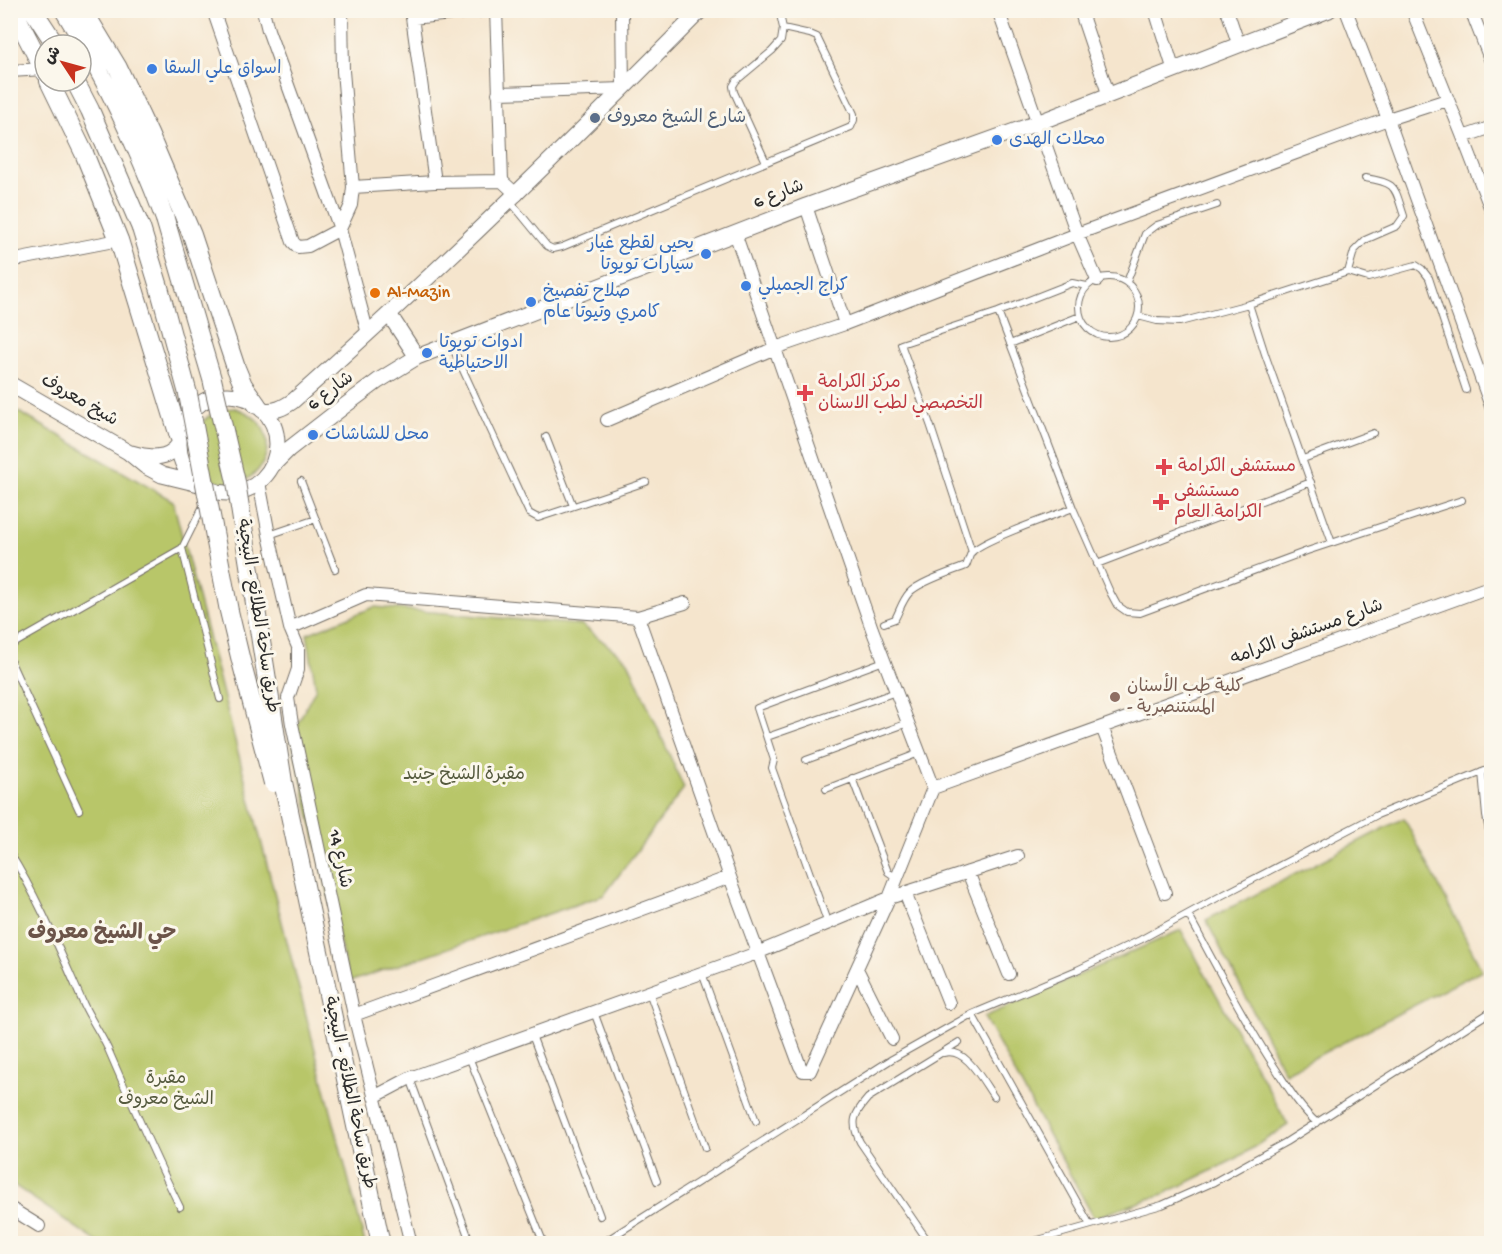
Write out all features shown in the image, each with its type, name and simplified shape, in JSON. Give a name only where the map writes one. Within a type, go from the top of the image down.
[{"type":"main road","points":[[13,10],[33,49]]},
{"type":"main road","points":[[33,10],[48,33]]},
{"type":"main road","name":"طريق ساحة الطلائع - البيجية","points":[[64,10],[105,85],[145,166],[165,219],[212,379],[236,482],[283,782],[381,1244]]},
{"type":"main road","points":[[83,10],[118,68],[149,134],[192,235],[236,368],[243,385],[260,407]]},
{"type":"main road","points":[[55,93],[84,153],[119,240],[179,440]]},
{"type":"main road","name":"طريق ساحة الطلائع - البيجية","points":[[81,93],[141,228],[188,394],[229,611],[324,981],[381,1244]]},
{"type":"street","points":[[213,10],[293,243],[298,247],[308,246],[340,229],[351,205],[353,187],[343,71],[342,10]]},
{"type":"street","points":[[263,10],[268,30],[340,229],[368,334]]},
{"type":"street","points":[[435,182],[412,14],[491,10]]},
{"type":"street","points":[[496,10],[502,181],[513,198]]},
{"type":"street","points":[[622,10],[624,89]]},
{"type":"street","points":[[128,452],[148,456],[166,455],[175,450],[183,423],[191,412],[202,402],[215,396],[244,397],[260,407],[275,411],[293,401],[513,198],[701,10]]},
{"type":"street","points":[[998,10],[1092,283]]},
{"type":"street","points":[[1080,10],[1109,96]]},
{"type":"street","points":[[1155,10],[1174,71]]},
{"type":"street","points":[[1227,10],[1239,46]]},
{"type":"street","points":[[1346,10],[1388,119],[1491,409]]},
{"type":"street","points":[[1412,10],[1491,212]]},
{"type":"street","points":[[1471,10],[1491,64]]},
{"type":"street","name":"شارع 6","points":[[271,467],[289,449],[343,406],[417,357],[806,206],[1037,123],[1327,11]]},
{"type":"street","points":[[10,71],[33,73]]},
{"type":"street","points":[[498,93],[624,89]]},
{"type":"street","points":[[607,420],[775,348],[845,324],[1077,234],[1388,119],[1447,100]]},
{"type":"street","points":[[1463,137],[1491,126]]},
{"type":"street","points":[[353,187],[502,181]]},
{"type":"street","points":[[806,206],[845,324]]},
{"type":"street","points":[[638,617],[757,953],[802,1071],[810,1071],[889,898],[933,788],[884,661],[735,233]]},
{"type":"street","points":[[10,261],[119,240]]},
{"type":"street","points":[[389,314],[417,357]]},
{"type":"street","name":"شیخ معروف","points":[[10,384],[128,452],[145,466],[162,475],[207,488]]},
{"type":"street","points":[[179,440],[179,449],[185,467],[197,482],[207,488],[228,493],[244,490],[259,482],[271,467],[276,455],[275,430],[260,407]]},
{"type":"street","name":"شارع 14","points":[[259,482],[268,535],[291,628],[298,647],[298,669],[288,698],[292,724],[354,1015],[411,1244]]},
{"type":"street","name":"شارع مستشفى الكرامه","points":[[933,788],[1491,586]]},
{"type":"street","points":[[291,628],[366,596],[638,617],[685,603]]},
{"type":"street","points":[[1102,727],[1165,893]]},
{"type":"street","points":[[374,1096],[410,1078],[757,953],[889,898],[1018,856]]},
{"type":"street","points":[[968,872],[1009,974]]},
{"type":"street","points":[[354,1015],[730,877]]},
{"type":"street","points":[[904,893],[949,1004]]},
{"type":"street","points":[[857,969],[891,1039]]},
{"type":"street","points":[[10,1208],[39,1226]]},
{"type":"lane","points":[[766,162],[733,86],[781,41],[783,28],[779,10]]},
{"type":"lane","points":[[513,198],[547,246],[553,249],[851,127],[854,114],[817,38],[810,34],[783,28]]},
{"type":"lane","points":[[1348,272],[1354,251],[1365,240],[1397,226],[1404,216],[1395,188],[1384,181],[1365,178]]},
{"type":"lane","points":[[1126,282],[1145,234],[1157,225],[1217,205]]},
{"type":"lane","points":[[1138,316],[1157,321],[1180,322],[1249,304],[1348,272],[1368,278],[1416,265],[1429,278],[1466,390]]},
{"type":"lane","points":[[1102,277],[1115,277],[1126,282],[1135,291],[1139,303],[1138,316],[1131,327],[1121,334],[1109,337],[1097,334],[1086,327],[1080,316],[1079,304],[1083,292],[1102,277]]},
{"type":"lane","points":[[972,552],[901,344],[998,312],[1072,283],[1092,283]]},
{"type":"lane","points":[[1249,304],[1332,543]]},
{"type":"lane","points":[[998,312],[1073,508],[1097,564],[1117,605],[1127,612],[1140,613],[1332,543],[1462,500]]},
{"type":"lane","points":[[1010,344],[1080,316]]},
{"type":"lane","points":[[450,344],[529,513],[538,518],[646,483]]},
{"type":"lane","points":[[1303,459],[1373,433]]},
{"type":"lane","points":[[546,437],[573,506]]},
{"type":"lane","points":[[302,482],[335,569]]},
{"type":"lane","points":[[1097,564],[1311,482]]},
{"type":"lane","points":[[207,488],[182,548],[220,699]]},
{"type":"lane","points":[[884,623],[895,619],[910,591],[966,566],[972,552],[982,545],[1073,508]]},
{"type":"lane","points":[[268,535],[316,519]]},
{"type":"lane","points":[[10,646],[182,548]]},
{"type":"lane","points":[[10,660],[79,810]]},
{"type":"lane","points":[[828,924],[772,768],[774,760],[757,708],[884,661]]},
{"type":"lane","points":[[767,737],[896,692]]},
{"type":"lane","points":[[806,759],[908,723]]},
{"type":"lane","points":[[826,789],[919,753]]},
{"type":"lane","points":[[601,1244],[892,1059],[972,1014],[1077,970],[1140,940],[1377,815],[1491,768]]},
{"type":"lane","points":[[1482,772],[1491,846]]},
{"type":"lane","points":[[852,778],[888,872],[897,878]]},
{"type":"lane","points":[[10,853],[45,919],[85,1007],[107,1046],[180,1206]]},
{"type":"lane","points":[[1188,914],[1252,1031],[1291,1092],[1317,1123]]},
{"type":"lane","points":[[702,973],[756,1121]]},
{"type":"lane","points":[[649,992],[705,1148]]},
{"type":"lane","points":[[1024,1244],[1162,1206],[1214,1182],[1317,1123],[1491,1011]]},
{"type":"lane","points":[[594,1012],[657,1181]]},
{"type":"lane","points":[[972,1014],[1090,1225]]},
{"type":"lane","points":[[532,1034],[600,1216]]},
{"type":"lane","points":[[930,1244],[860,1142],[855,1133],[854,1122],[857,1111],[868,1098],[959,1041]]},
{"type":"lane","points":[[938,1054],[950,1051],[961,1054],[971,1064],[994,1097]]},
{"type":"lane","points":[[469,1057],[544,1244]]},
{"type":"lane","points":[[410,1078],[471,1244]]},
{"type":"green space","name":"مقبرة الشيخ معروف","points":[[10,407],[173,501],[365,1243],[99,1243],[11,1183]]},
{"type":"green space","points":[[235,408],[252,416],[262,428],[267,441],[266,455],[260,467],[250,477],[237,482],[221,482],[208,476],[196,430],[212,414]]},
{"type":"green space","name":"مقبرة الشيخ جنيد","points":[[374,607],[582,625],[628,661],[684,788],[604,895],[349,982],[291,736],[316,688],[307,634]]},
{"type":"green space","points":[[1404,818],[1482,970],[1285,1073],[1206,920]]},
{"type":"green space","points":[[1181,930],[1288,1125],[1237,1158],[1166,1193],[1094,1218],[984,1017]]},
{"type":"place","name":"اسواق علي السقا","points":[[152,69]]},
{"type":"place","name":"شارع الشيخ معروف","points":[[595,118]]},
{"type":"place","name":"محلات الهدى","points":[[997,140]]},
{"type":"place","name":"يحيى لقطع غيار سيارات تويوتا","points":[[706,254]]},
{"type":"place","name":"كراج الجميلي","points":[[746,286]]},
{"type":"place","name":"Al-Mazin","points":[[375,293]]},
{"type":"place","name":"صلاح تفصيخ كامري وتيوتا عام","points":[[531,302]]},
{"type":"place","name":"ادوات تويوتا الاحتياطية","points":[[427,353]]},
{"type":"place","name":"مركز الكرامة التخصصي لطب الاسنان","points":[[805,393]]},
{"type":"place","name":"محل للشاشات","points":[[313,435]]},
{"type":"place","name":"مستشفى الكرامة","points":[[1164,467]]},
{"type":"place","name":"مستشفى الكرامة العام","points":[[1161,502]]},
{"type":"place","name":"كلية طب الأسنان - المستنصرية","points":[[1115,697]]},
{"type":"district","name":"حي الشيخ معروف","points":[[102,934]]}]
